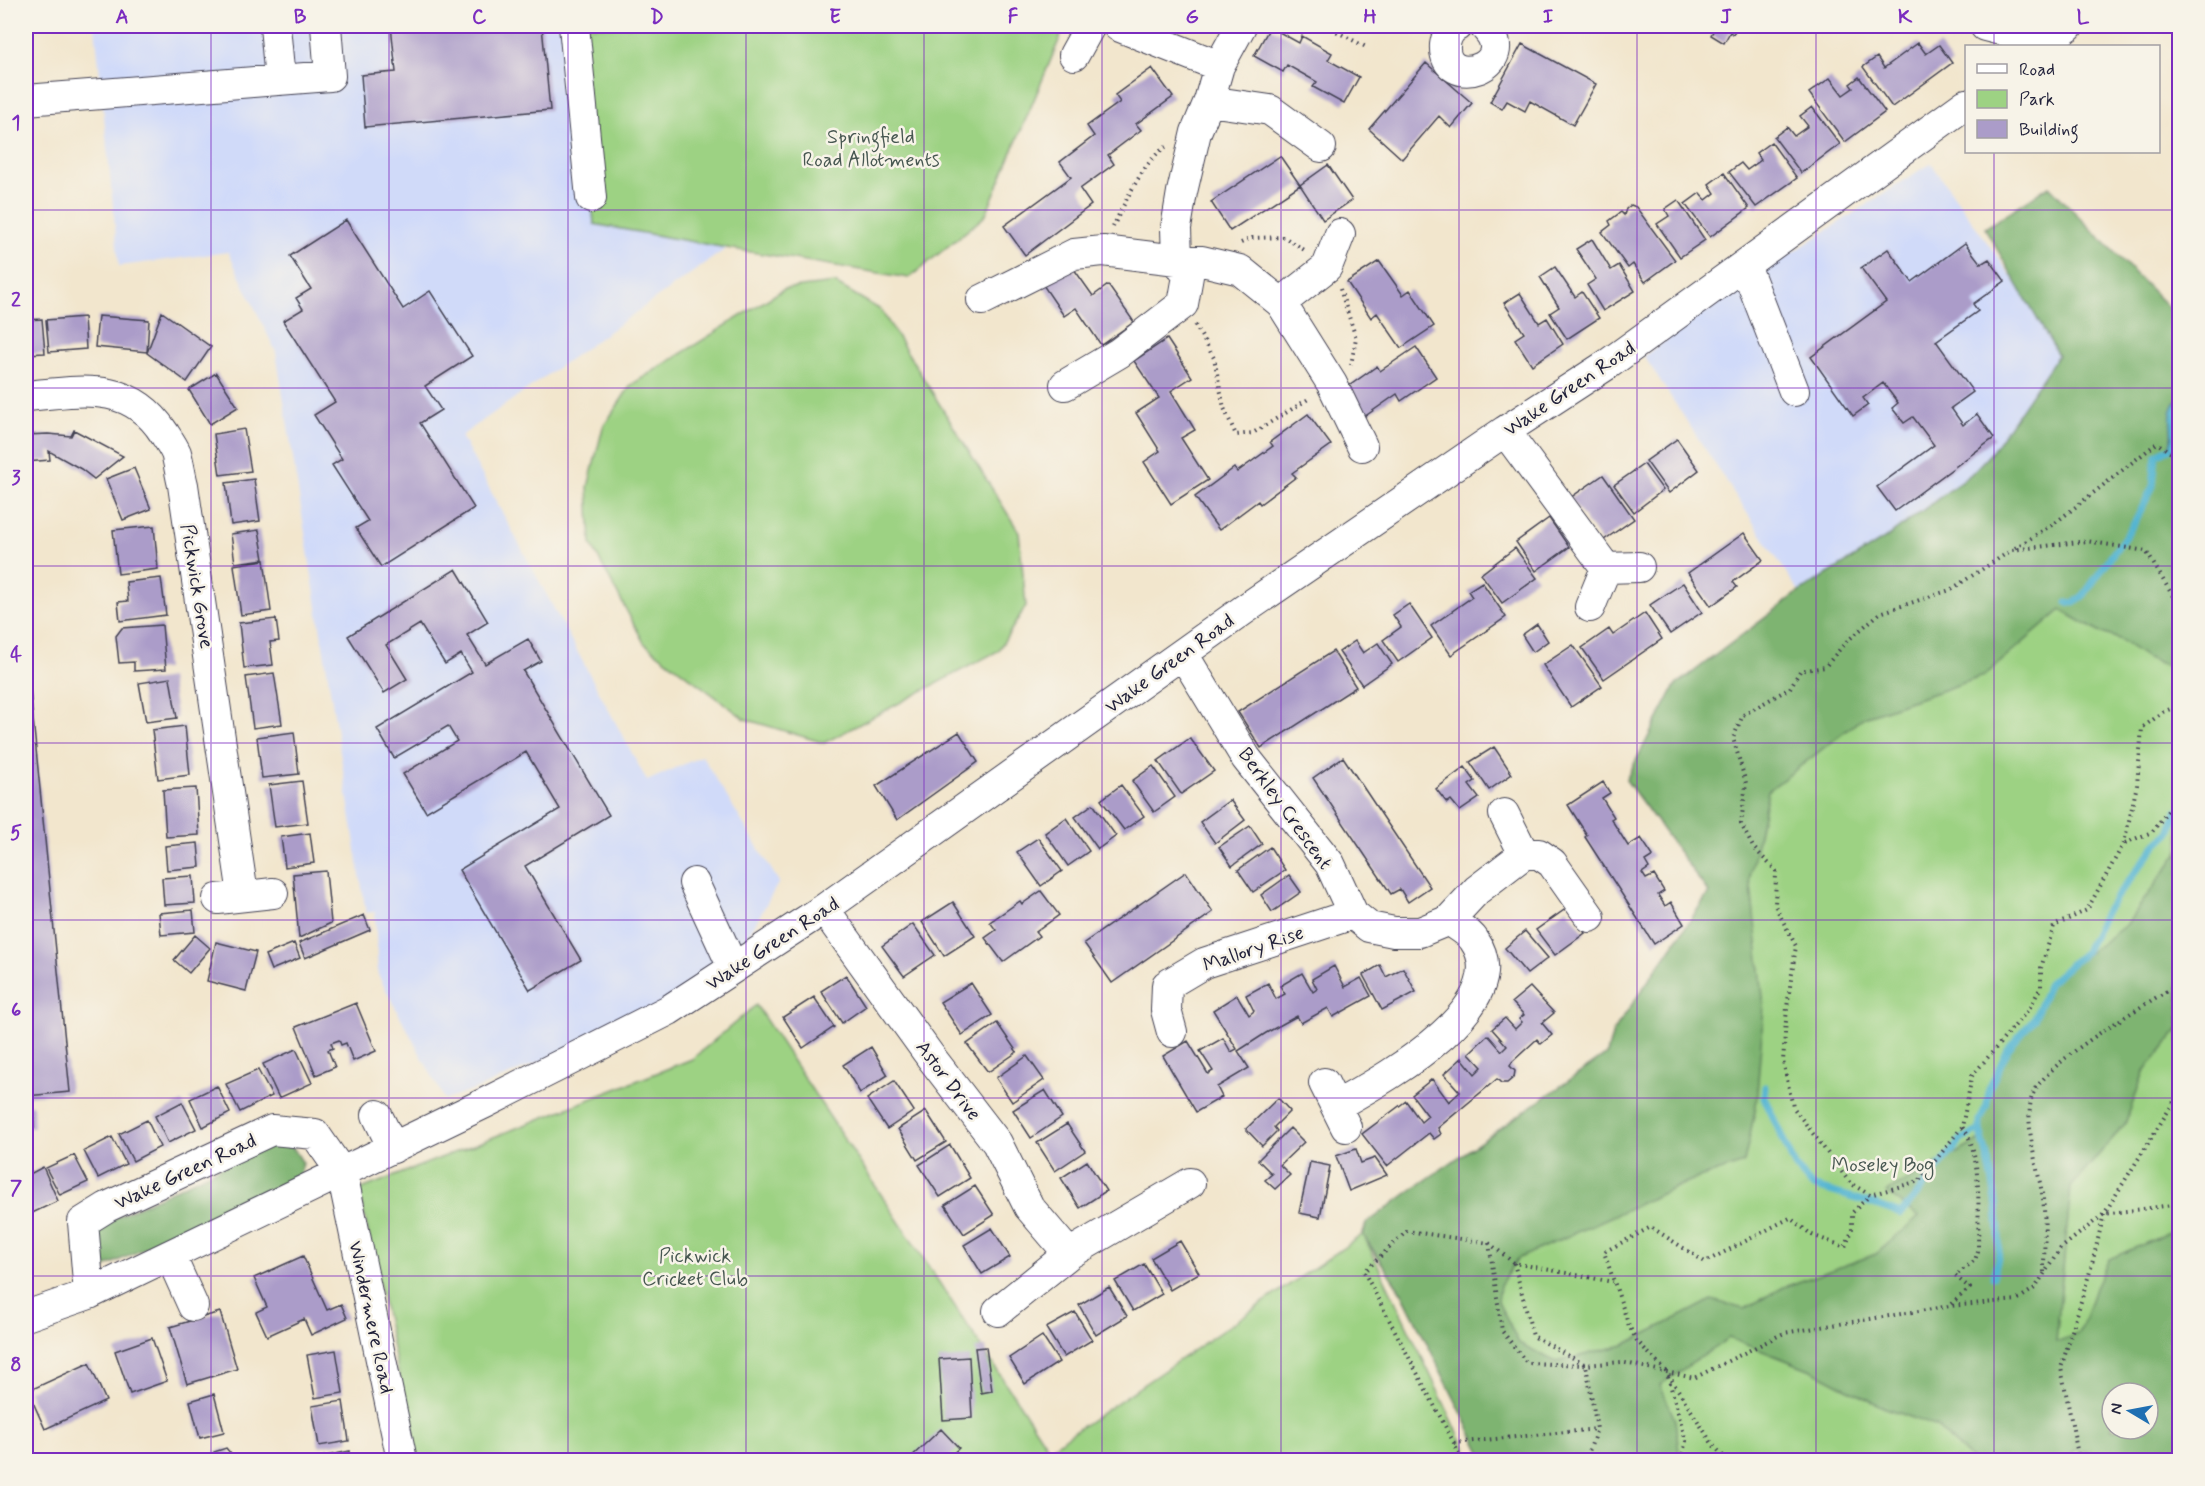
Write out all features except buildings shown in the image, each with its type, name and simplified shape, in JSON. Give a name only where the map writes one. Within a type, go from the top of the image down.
[{"type":"street","points":[[275,26],[280,80]]},
{"type":"street","points":[[26,100],[330,76],[326,26]]},
{"type":"street","points":[[574,26],[591,198]]},
{"type":"street","points":[[1074,54],[1090,26]]},
{"type":"street","points":[[1118,26],[1219,66]]},
{"type":"street","points":[[1065,385],[1119,353],[1183,304],[1190,260],[1176,228],[1182,192],[1196,132],[1219,66],[1241,26]]},
{"type":"street","points":[[1452,27],[1445,42],[1445,55],[1449,63],[1460,69],[1478,71],[1488,65],[1493,57],[1493,35],[1484,26]]},
{"type":"street","points":[[1985,26],[2032,38],[2057,33]]},
{"type":"street","points":[[1209,100],[1270,110],[1321,147]]},
{"type":"street","name":"Wake Green Road","points":[[26,1316],[89,1294],[342,1173],[669,1010],[824,909],[1245,609],[1505,431],[1608,364],[1965,105]]},
{"type":"street","points":[[1281,303],[1327,267],[1340,234]]},
{"type":"street","points":[[982,300],[1074,254],[1103,251],[1190,260],[1240,270],[1281,303],[1332,384],[1362,446]]},
{"type":"street","points":[[1745,265],[1794,391]]},
{"type":"street","name":"Pickwick Grove","points":[[26,396],[93,391],[131,401],[146,410],[175,451],[183,485],[231,897],[273,893]]},
{"type":"street","points":[[1505,431],[1606,568]]},
{"type":"street","points":[[1606,568],[1639,567]]},
{"type":"street","points":[[1590,607],[1606,568]]},
{"type":"street","name":"Berkley Crescent","points":[[1183,654],[1246,758],[1330,864],[1353,914]]},
{"type":"street","points":[[1504,814],[1524,854]]},
{"type":"street","points":[[1353,914],[1370,927],[1394,932],[1420,932],[1449,920],[1477,890],[1524,854],[1539,854],[1552,863],[1590,917]]},
{"type":"street","points":[[694,883],[730,961],[735,967]]},
{"type":"street","name":"Astor Drive","points":[[824,909],[930,1056],[997,1143],[1029,1207],[1069,1254]]},
{"type":"street","name":"Mallory Rise","points":[[1172,1032],[1166,1010],[1167,985],[1203,963],[1353,914]]},
{"type":"street","points":[[1335,1105],[1383,1079],[1436,1042],[1467,1008],[1480,986],[1484,969],[1481,954],[1474,939],[1449,920]]},
{"type":"street","points":[[377,1115],[393,1148]]},
{"type":"street","name":"Wake Green Road","points":[[89,1294],[83,1222],[107,1207],[272,1130],[315,1134],[342,1173]]},
{"type":"street","name":"Windermere Road","points":[[342,1173],[402,1461]]},
{"type":"street","points":[[998,1311],[1069,1254],[1190,1183]]},
{"type":"street","points":[[170,1255],[193,1306]]},
{"type":"path","points":[[1326,26],[1366,46]]},
{"type":"path","points":[[1375,26],[1379,31]]},
{"type":"path","points":[[1103,251],[1123,206],[1156,152],[1196,132]]},
{"type":"path","points":[[1870,1195],[1850,1183],[1793,1107],[1783,1061],[1787,1006],[1796,946],[1775,906],[1776,871],[1753,847],[1741,824],[1746,783],[1733,738],[1743,716],[1790,688],[1800,671],[1825,667],[1846,642],[1880,613],[1950,590],[2063,516],[2157,443],[2170,453],[2180,452]]},
{"type":"path","points":[[2012,550],[2087,541],[2146,551],[2180,608]]},
{"type":"path","points":[[1727,1461],[1713,1445],[1666,1371],[1637,1341],[1629,1326],[1604,1252],[1651,1227],[1705,1262],[1790,1218],[1812,1235],[1845,1247],[1851,1231],[1852,1213],[1870,1195],[1919,1181],[1962,1127],[1972,1076],[2029,1008],[2041,987],[2041,968],[2054,927],[2087,910],[2124,843],[2137,785],[2142,728],[2163,712],[2180,705]]},
{"type":"path","points":[[2124,843],[2152,832],[2180,795]]},
{"type":"path","points":[[2044,1272],[2043,1202],[2029,1121],[2031,1097],[2042,1081],[2071,1053],[2180,983]]},
{"type":"path","points":[[2079,1461],[2061,1368],[2091,1268],[2104,1214],[2180,1092]]},
{"type":"path","points":[[1950,1306],[1970,1288],[1955,1276],[1974,1260],[1978,1251],[1979,1193],[1972,1142],[1962,1127]]},
{"type":"path","points":[[1489,1243],[1502,1330],[1527,1363],[1586,1365],[1621,1362],[1695,1378],[1784,1333],[1950,1306],[2017,1300],[2035,1288],[2060,1249],[2104,1214],[2180,1204]]},
{"type":"path","points":[[1461,1461],[1454,1443],[1364,1272],[1407,1231],[1489,1243],[1514,1263],[1614,1282]]},
{"type":"path","points":[[1514,1263],[1533,1336],[1586,1365]]},
{"type":"path","points":[[1586,1365],[1597,1429],[1586,1461]]},
{"type":"path","points":[[1666,1371],[1686,1441],[1681,1461]]},
{"type":"path","points":[[1454,1443],[1597,1429]]},
{"type":"shaded area","points":[[95,26],[577,26],[594,224],[727,248],[461,436],[647,781],[702,756],[779,882],[736,957],[669,1006],[477,1089],[445,1100],[378,975],[375,912],[366,913],[276,352],[228,252],[119,266]]},
{"type":"shaded area","points":[[1931,163],[2084,379],[1991,453],[1971,474],[1886,538],[1799,592],[1644,356],[1750,280]]},
{"type":"green space","name":"Springfield Road Allotments","points":[[577,26],[1065,26],[985,216],[909,278],[594,224]]},
{"type":"green space","points":[[2049,186],[2172,311],[2179,310],[2179,397],[2173,410],[2169,449],[2180,449],[2179,670],[2147,658],[2119,639],[2099,632],[2061,610],[1984,676],[1864,717],[1768,791],[1750,877],[1764,1006],[1756,1106],[1744,1163],[1690,1181],[1517,1259],[1500,1285],[1498,1302],[1519,1343],[1556,1362],[1624,1345],[1712,1300],[1744,1309],[1784,1287],[1876,1254],[1919,1217],[1886,1192],[1982,1139],[1980,1120],[1987,1105],[1989,1089],[2008,1049],[2034,1019],[2049,983],[2127,924],[2179,851],[2179,1029],[2144,1072],[2125,1124],[2071,1187],[2056,1342],[2080,1333],[2095,1288],[2109,1259],[2176,1230],[2179,1224],[2179,1460],[2118,1460],[2076,1449],[2067,1460],[1972,1460],[1937,1427],[1883,1407],[1814,1371],[1729,1338],[1660,1385],[1675,1420],[1680,1460],[1485,1460],[1402,1293],[1363,1235],[1366,1224],[1607,1054],[1613,1032],[1709,893],[1626,780],[1675,686],[1799,592],[1886,538],[1971,474],[1991,453],[2058,355],[1985,228]]},
{"type":"green space","points":[[835,283],[881,310],[1019,532],[1026,606],[998,651],[824,743],[745,719],[644,643],[591,544],[588,487],[603,427],[631,385],[784,289]]},
{"type":"green space","name":"Moseley Bog","points":[[2179,313],[2179,1460],[1485,1460],[1402,1293],[1366,1240],[1471,1460],[417,1460],[359,1190],[692,1059],[756,1005],[1049,1449],[1362,1235],[1366,1224],[1413,1189],[1607,1054],[1613,1032],[1709,893],[1626,780],[1675,686],[1799,592],[1886,538],[1971,474],[1991,453]]},
{"type":"green space","points":[[278,1140],[294,1149],[303,1163],[299,1177],[109,1265],[97,1274],[94,1228]]},
{"type":"water","points":[[2179,397],[2179,449],[2169,449],[2172,435],[2171,412]]},
{"type":"waterway","points":[[2067,602],[2074,603],[2084,595],[2135,522],[2153,486],[2156,455],[2169,449]]},
{"type":"waterway","points":[[1993,1277],[1999,1252],[1998,1219],[1991,1174],[1980,1130],[1980,1120],[1987,1105],[1989,1089],[2008,1049],[2034,1019],[2049,983],[2086,951],[2107,909],[2157,844],[2171,831],[2176,812],[2180,810]]},
{"type":"waterway","points":[[1765,1087],[1764,1097],[1795,1166],[1812,1186],[1901,1214],[1961,1140],[1980,1130]]},
{"type":"park label","name":"Pickwick Cricket Club","points":[[695,1266]]}]
